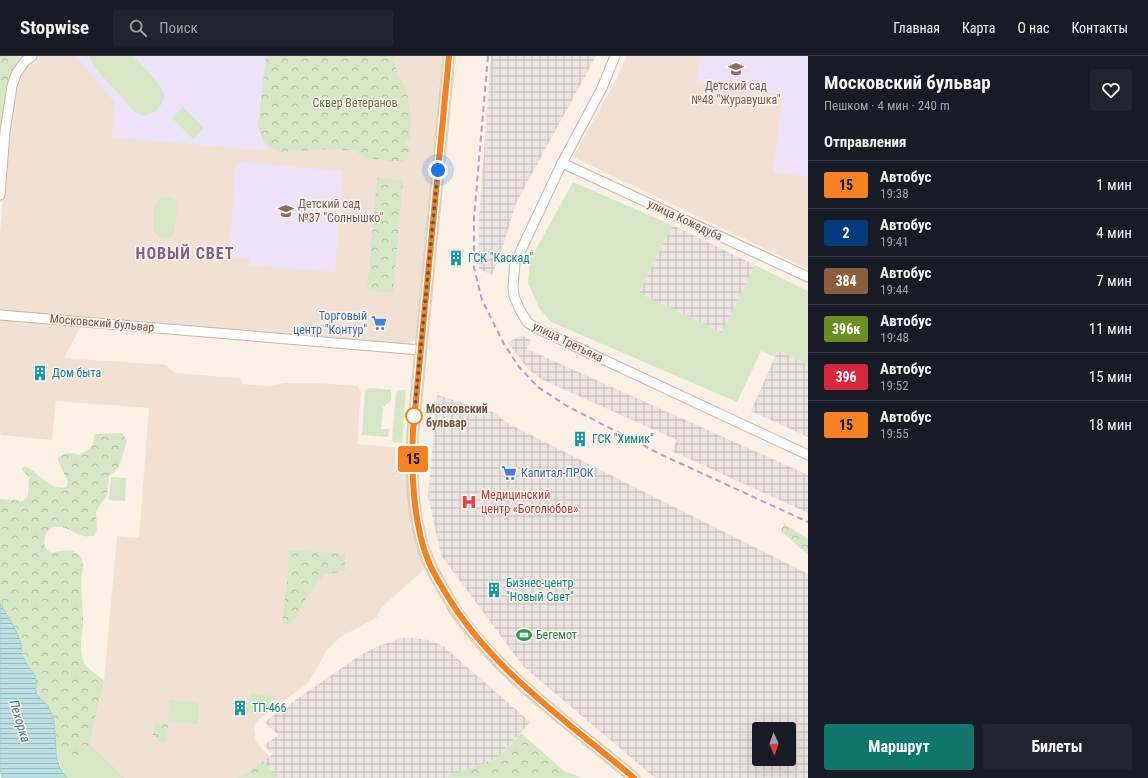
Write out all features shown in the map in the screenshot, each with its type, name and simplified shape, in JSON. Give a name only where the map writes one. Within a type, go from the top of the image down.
[{"type":"main road","points":[[449,56],[412,446],[418,529],[428,560],[457,612],[484,647],[507,670],[552,710],[634,778]]},
{"type":"street","points":[[0,195],[4,142],[12,86],[16,74],[25,61],[32,56]]},
{"type":"street","name":"улица Третьяка","points":[[614,56],[602,88],[562,163],[515,263],[512,287],[519,308],[527,322],[538,329],[808,455]]},
{"type":"street","name":"улица Кожедуба","points":[[562,163],[808,277]]},
{"type":"street","name":"Московский бульвар","points":[[0,315],[420,350]]},
{"type":"shaded area","points":[[37,56],[442,56],[416,338],[407,345],[400,345],[0,310],[0,232],[9,129],[15,87],[19,74],[27,63]]},
{"type":"shaded area","points":[[76,56],[277,56],[268,151],[112,137],[115,103]]},
{"type":"shaded area","points":[[491,56],[596,56],[516,203],[504,243],[492,275],[479,269],[479,218]]},
{"type":"shaded area","points":[[627,56],[808,56],[808,269],[573,157],[613,86]]},
{"type":"shaded area","points":[[700,56],[808,56],[808,177],[773,172],[783,95],[696,83]]},
{"type":"shaded area","name":"Детский сад №37 \"Солнышко\"","points":[[236,162],[343,171],[335,272],[249,265],[250,259],[229,258]]},
{"type":"shaded area","points":[[672,225],[755,265],[722,333],[639,293]]},
{"type":"shaded area","points":[[0,316],[82,324],[64,358],[166,365],[175,373],[239,378],[241,379],[242,384],[269,386],[285,383],[317,383],[358,386],[361,392],[357,444],[402,448],[406,450],[407,493],[414,533],[427,567],[382,607],[377,617],[341,637],[327,650],[308,683],[258,720],[254,726],[256,742],[269,756],[238,778],[125,778],[89,743],[104,681],[117,536],[139,538],[149,408],[56,401],[52,440],[1,435]]},
{"type":"shaded area","points":[[521,335],[531,340],[527,349],[808,475],[808,513],[672,451],[677,440],[543,380],[528,369],[508,343]]},
{"type":"shaded area","points":[[778,350],[808,365],[808,437],[751,411]]},
{"type":"shaded area","points":[[437,395],[495,413],[507,423],[808,574],[808,778],[655,778],[523,666],[441,555],[428,497]]},
{"type":"shaded area","points":[[402,638],[429,640],[443,646],[530,722],[496,759],[448,776],[448,778],[278,778],[263,761],[273,754],[264,745],[279,735],[264,722],[359,656],[376,647]]},
{"type":"green space","points":[[0,56],[20,56],[14,68],[6,96],[2,93],[0,94]]},
{"type":"green space","points":[[90,56],[134,56],[162,89],[164,98],[163,102],[152,113],[143,115],[136,113],[94,67]]},
{"type":"green space","name":"Сквер Ветеранов","points":[[266,56],[395,56],[392,60],[407,92],[411,119],[410,137],[406,143],[409,149],[408,159],[402,162],[365,158],[356,151],[331,149],[281,152],[264,143],[258,127]]},
{"type":"green space","points":[[2,93],[6,96],[0,141],[0,94]]},
{"type":"green space","points":[[183,107],[204,128],[193,139],[172,118]]},
{"type":"green space","points":[[377,178],[403,181],[393,293],[367,290]]},
{"type":"green space","points":[[573,182],[672,225],[639,293],[722,333],[755,265],[808,291],[808,365],[778,350],[775,357],[761,351],[737,402],[551,322],[539,308],[528,283],[530,260]]},
{"type":"green space","points":[[162,197],[172,198],[177,203],[176,225],[173,235],[168,238],[159,237],[153,231],[153,217],[156,203]]},
{"type":"green space","points":[[366,389],[391,390],[391,401],[383,407],[381,429],[389,429],[388,437],[362,435],[365,391]]},
{"type":"green space","points":[[400,390],[406,390],[402,443],[393,442],[392,439],[396,393]]},
{"type":"green space","points":[[122,433],[127,441],[118,469],[109,476],[107,496],[96,512],[97,530],[94,536],[80,535],[66,528],[56,526],[48,531],[44,540],[46,549],[51,553],[74,551],[82,558],[83,564],[81,580],[83,623],[81,651],[83,660],[87,667],[104,681],[88,749],[86,752],[78,756],[55,747],[55,732],[46,704],[41,700],[36,691],[36,680],[32,670],[24,659],[21,645],[16,633],[0,603],[0,499],[23,501],[28,496],[29,477],[22,468],[25,466],[55,487],[66,487],[68,482],[57,458],[70,453],[79,455],[86,451],[91,447],[95,434]]},
{"type":"green space","points":[[111,477],[126,478],[125,501],[109,500]]},
{"type":"green space","points":[[784,524],[808,539],[808,555],[781,531]]},
{"type":"green space","points":[[289,550],[345,554],[345,571],[324,575],[308,595],[292,623],[282,625],[287,582]]},
{"type":"green space","points":[[251,693],[278,697],[257,713],[246,713]]},
{"type":"green space","points":[[169,700],[199,702],[198,724],[168,722]]},
{"type":"green space","points":[[154,723],[168,724],[167,741],[159,741],[153,735]]},
{"type":"green space","points":[[521,733],[564,771],[583,778],[448,778],[447,776],[496,759]]},
{"type":"green space","points":[[89,743],[125,778],[67,778],[62,772],[55,747],[78,756],[88,749]]},
{"type":"green space","points":[[263,761],[278,778],[238,778]]},
{"type":"water","name":"Пехорка","points":[[0,603],[17,633],[25,662],[35,677],[36,692],[47,705],[53,717],[57,757],[62,772],[67,778],[2,778],[0,770]]},
{"type":"railway","points":[[488,56],[474,218],[474,268],[482,300],[504,344],[519,367],[538,387],[567,406],[662,455],[808,522]]},
{"type":"bus line","name":"15","points":[[449,56],[412,446],[418,529],[428,560],[439,582],[457,612],[484,647],[507,670],[552,710],[634,778]]},
{"type":"place","name":"Детский сад №48 \"Журавушка\"","points":[[736,69]]},
{"type":"place","name":"Детский сад №37 \"Солнышко\"","points":[[286,211]]},
{"type":"place","name":"ГСК \"Каскад\"","points":[[456,258]]},
{"type":"place","name":"Торговый центр \"Контур\"","points":[[379,323]]},
{"type":"place","name":"Дом быта","points":[[40,373]]},
{"type":"place","name":"Московский бульвар","points":[[414,416]]},
{"type":"place","name":"ГСК \"Химик\"","points":[[580,439]]},
{"type":"place","name":"Капитал-ПРОК","points":[[509,473]]},
{"type":"place","name":"Медицинский центр «Боголюбов»","points":[[469,502]]},
{"type":"place","name":"Бизнес-центр \"Новый Свет\"","points":[[494,590]]},
{"type":"place","name":"Бегемот","points":[[524,635]]},
{"type":"place","name":"ТП-466","points":[[240,708]]},
{"type":"district","name":"НОВЫЙ СВЕТ","points":[[185,253]]},
{"type":"route","points":[[414,416],[438,170]]}]
